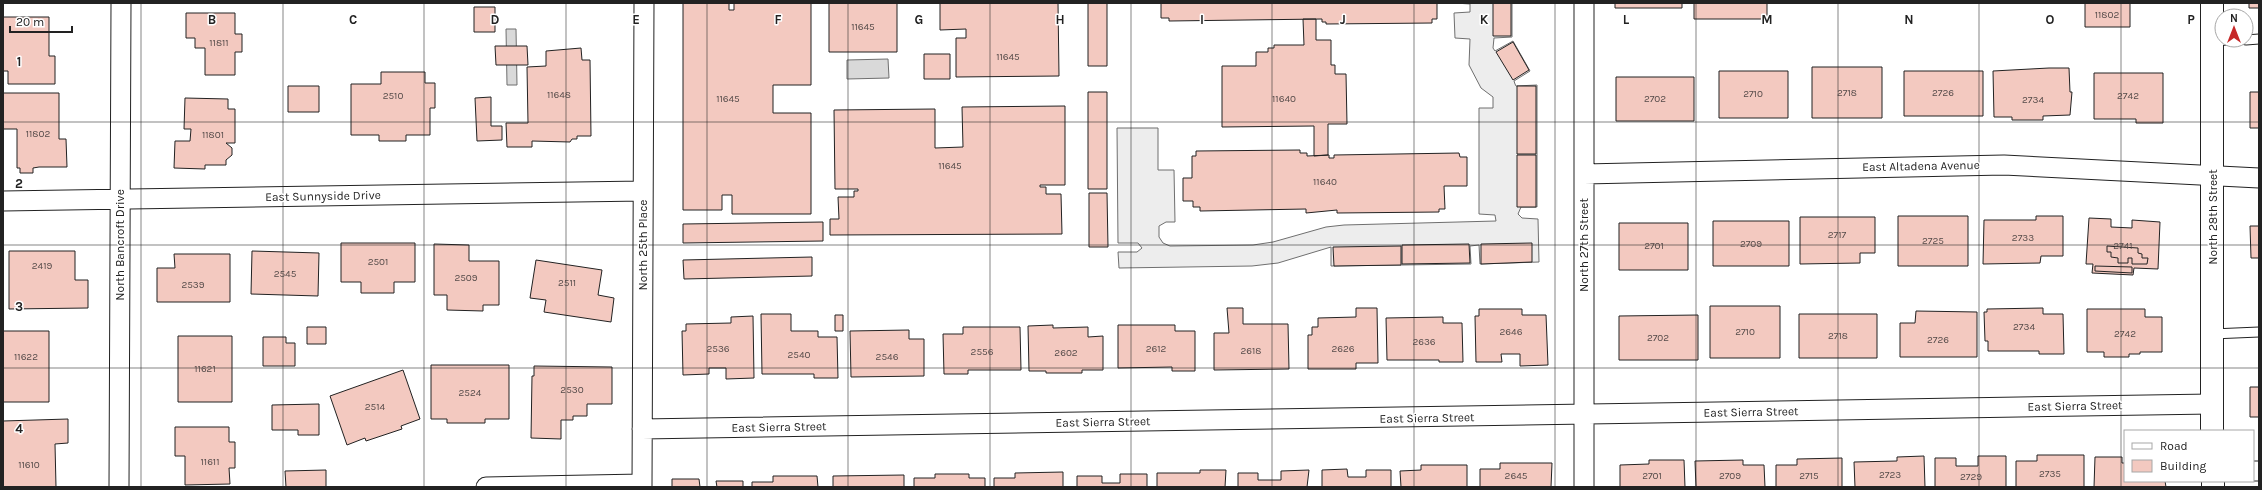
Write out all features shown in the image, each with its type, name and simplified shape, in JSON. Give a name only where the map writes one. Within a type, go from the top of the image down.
[{"type":"street","name":"North Bancroft Drive","points":[[119,487],[121,3]]},
{"type":"street","name":"North 25th Place","points":[[642,486],[644,3]]},
{"type":"street","name":"North 27th Street","points":[[1584,3],[1584,487]]},
{"type":"street","name":"North 28th Street","points":[[2212,430],[2213,176],[2220,48]]},
{"type":"street","name":"East Altadena Avenue","points":[[1584,174],[2004,164],[2259,178]]},
{"type":"street","name":"East Sunnyside Drive","points":[[3,201],[643,191]]},
{"type":"street","name":"East Sierra Street","points":[[642,429],[2212,404]]},
{"type":"street","points":[[486,487],[642,486]]},
{"type":"lane","points":[[2212,334],[2259,332]]},
{"type":"shaded area","points":[[1455,3],[1512,3],[1512,37],[1494,38],[1493,48],[1495,51],[1513,41],[1530,71],[1514,81],[1516,86],[1537,85],[1537,207],[1521,207],[1518,214],[1522,218],[1538,219],[1539,262],[1480,264],[1479,245],[1470,246],[1471,264],[1331,266],[1331,247],[1278,263],[1252,266],[1119,268],[1118,252],[1137,252],[1142,248],[1138,243],[1118,243],[1117,128],[1158,128],[1158,170],[1174,170],[1175,222],[1166,222],[1159,226],[1159,237],[1163,243],[1170,246],[1253,245],[1273,242],[1326,227],[1344,225],[1496,221],[1495,215],[1479,214],[1479,108],[1493,108],[1493,97],[1481,88],[1469,65],[1470,39],[1455,38],[1454,13],[1470,12],[1470,4]]},
{"type":"shaded area","points":[[506,29],[516,29],[517,85],[507,85]]},
{"type":"shaded area","points":[[888,59],[889,78],[847,79],[847,60]]},
{"type":"building","points":[[683,3],[729,3],[729,10],[734,10],[734,3],[811,3],[811,85],[773,85],[773,113],[811,113],[811,214],[732,214],[732,195],[722,195],[722,210],[683,210]]},
{"type":"building","points":[[829,3],[897,3],[897,52],[829,52]]},
{"type":"building","points":[[940,3],[1058,3],[1059,76],[956,77],[956,38],[966,38],[966,29],[940,30]]},
{"type":"building","points":[[1088,3],[1107,3],[1107,66],[1088,66]]},
{"type":"building","points":[[1161,3],[1437,3],[1437,19],[1432,19],[1432,23],[1326,24],[1326,22],[1322,22],[1322,19],[1169,21],[1169,18],[1161,18]]},
{"type":"building","points":[[1493,3],[1511,3],[1511,36],[1493,36]]},
{"type":"building","points":[[1615,3],[1682,3],[1682,8],[1615,8]]},
{"type":"building","points":[[1694,3],[1767,3],[1767,19],[1694,19]]},
{"type":"building","points":[[2085,3],[2130,3],[2130,27],[2085,27]]},
{"type":"building","points":[[2249,3],[2259,3],[2259,8],[2249,8]]},
{"type":"building","points":[[474,7],[495,7],[495,32],[474,32]]},
{"type":"building","points":[[186,13],[235,13],[235,34],[242,34],[242,52],[235,52],[235,75],[205,75],[205,48],[195,48],[195,38],[186,38]]},
{"type":"building","points":[[3,17],[49,17],[49,56],[55,56],[55,84],[8,84],[8,71],[3,71]]},
{"type":"building","points":[[1303,19],[1316,19],[1316,40],[1331,40],[1331,65],[1335,65],[1335,74],[1346,74],[1347,124],[1328,124],[1328,155],[1314,156],[1314,126],[1222,127],[1222,66],[1256,66],[1256,52],[1268,52],[1268,48],[1274,48],[1274,45],[1304,45]]},
{"type":"building","points":[[1513,42],[1529,70],[1513,80],[1496,52]]},
{"type":"building","points":[[495,46],[527,46],[528,65],[496,65]]},
{"type":"building","points":[[581,48],[582,60],[590,60],[591,136],[577,136],[577,139],[572,139],[570,142],[532,141],[532,147],[507,147],[506,123],[528,123],[527,67],[546,66],[546,51]]},
{"type":"building","points":[[924,54],[950,54],[950,79],[924,79]]},
{"type":"building","points":[[1812,67],[1882,67],[1882,118],[1812,118]]},
{"type":"building","points":[[2069,68],[2070,92],[2072,92],[2070,115],[2043,116],[2043,120],[2012,120],[2012,117],[1994,117],[1993,71]]},
{"type":"building","points":[[1719,71],[1788,71],[1788,118],[1719,118]]},
{"type":"building","points":[[1904,71],[1983,71],[1983,116],[1904,116]]},
{"type":"building","points":[[381,72],[425,72],[425,83],[435,83],[435,108],[430,108],[430,135],[406,135],[406,141],[379,141],[379,135],[351,135],[351,84],[381,84]]},
{"type":"building","points":[[2094,73],[2163,73],[2163,123],[2136,123],[2136,119],[2094,119]]},
{"type":"building","points":[[1616,77],[1694,77],[1694,121],[1616,121]]},
{"type":"building","points":[[288,86],[319,86],[319,112],[288,112]]},
{"type":"building","points":[[1517,86],[1536,86],[1536,154],[1517,154]]},
{"type":"building","points":[[1088,92],[1107,92],[1107,189],[1088,189]]},
{"type":"building","points":[[2250,92],[2259,92],[2259,128],[2250,128]]},
{"type":"building","points":[[3,93],[59,93],[59,139],[66,139],[67,167],[39,167],[33,168],[33,173],[20,173],[20,168],[17,168],[17,129],[3,129]]},
{"type":"building","points":[[491,97],[491,126],[502,126],[502,140],[477,141],[475,98]]},
{"type":"building","points":[[185,98],[228,99],[228,109],[235,109],[235,143],[226,143],[232,148],[232,155],[226,160],[226,165],[205,165],[205,169],[174,168],[175,141],[190,141],[191,129],[184,129]]},
{"type":"building","points":[[1065,106],[1065,185],[1040,185],[1040,187],[1046,187],[1046,194],[1061,194],[1062,234],[830,235],[830,219],[839,219],[838,197],[854,197],[854,191],[858,191],[858,189],[835,189],[834,110],[935,109],[935,148],[963,147],[962,107]]},
{"type":"building","points":[[1300,150],[1300,153],[1307,153],[1307,156],[1329,155],[1329,158],[1334,158],[1334,155],[1459,153],[1460,157],[1467,157],[1467,186],[1444,186],[1445,209],[1439,209],[1439,212],[1337,213],[1337,210],[1306,213],[1306,209],[1200,211],[1200,207],[1193,207],[1193,201],[1183,201],[1183,178],[1192,178],[1192,156],[1196,156],[1196,151]]},
{"type":"building","points":[[1517,155],[1536,155],[1536,207],[1517,207]]},
{"type":"building","points":[[1089,193],[1107,193],[1108,247],[1089,247]]},
{"type":"building","points":[[1898,216],[1968,216],[1968,266],[1898,266]]},
{"type":"building","points":[[2036,216],[2063,216],[2063,256],[2041,256],[2040,263],[1983,264],[1984,220],[2036,220]]},
{"type":"building","points":[[1800,217],[1875,217],[1875,253],[1860,253],[1860,263],[1800,264]]},
{"type":"building","points":[[2089,218],[2111,219],[2111,227],[2132,228],[2132,220],[2160,222],[2158,269],[2134,268],[2133,275],[2092,273],[2093,264],[2086,264]]},
{"type":"building","points":[[1713,221],[1789,221],[1789,266],[1713,266]]},
{"type":"building","points":[[823,222],[823,241],[683,243],[683,224]]},
{"type":"building","points":[[1619,223],[1688,223],[1688,270],[1619,270]]},
{"type":"building","points":[[2250,226],[2259,226],[2259,258],[2251,258]]},
{"type":"building","points":[[341,243],[415,243],[415,282],[394,282],[394,293],[361,293],[361,282],[341,282]]},
{"type":"building","points":[[1532,243],[1532,262],[1481,264],[1481,244]]},
{"type":"building","points":[[434,244],[469,245],[469,261],[499,261],[499,305],[483,305],[483,311],[447,310],[447,295],[434,295]]},
{"type":"building","points":[[1469,244],[1470,263],[1402,264],[1402,245]]},
{"type":"building","points":[[1401,246],[1401,265],[1334,266],[1333,247]]},
{"type":"building","points":[[2107,246],[2138,248],[2138,253],[2142,254],[2142,258],[2148,258],[2147,264],[2132,264],[2132,258],[2128,258],[2128,263],[2118,263],[2118,258],[2111,257],[2111,252],[2107,252]]},
{"type":"building","points":[[9,251],[75,251],[75,280],[88,280],[88,308],[9,309]]},
{"type":"building","points":[[252,251],[319,253],[318,296],[251,294]]},
{"type":"building","points":[[174,254],[230,254],[230,302],[157,302],[157,268],[175,268]]},
{"type":"building","points":[[812,257],[812,276],[684,279],[683,260]]},
{"type":"building","points":[[536,260],[602,270],[598,295],[614,298],[611,322],[544,312],[546,300],[530,298]]},
{"type":"building","points":[[2095,266],[2132,267],[2132,273],[2095,271]]},
{"type":"building","points":[[1710,306],[1780,306],[1780,358],[1710,358]]},
{"type":"building","points":[[1227,308],[1243,308],[1243,324],[1288,324],[1289,369],[1214,370],[1214,333],[1229,333]]},
{"type":"building","points":[[1356,308],[1377,308],[1378,363],[1356,363],[1356,369],[1308,369],[1308,335],[1312,335],[1312,327],[1318,327],[1318,318],[1356,317]]},
{"type":"building","points":[[2043,308],[2043,314],[2063,314],[2064,354],[2039,354],[2039,351],[1988,351],[1988,341],[1985,341],[1984,312],[1987,312],[1987,309]]},
{"type":"building","points":[[1479,309],[1522,309],[1522,315],[1546,315],[1548,365],[1520,366],[1520,354],[1501,354],[1502,362],[1476,362],[1475,316],[1479,316]]},
{"type":"building","points":[[2087,309],[2145,309],[2145,317],[2162,317],[2162,352],[2140,352],[2140,354],[2129,354],[2129,357],[2104,357],[2104,352],[2087,352]]},
{"type":"building","points":[[1916,311],[1977,312],[1977,357],[1900,357],[1900,323],[1915,323]]},
{"type":"building","points":[[761,314],[791,314],[791,331],[818,331],[818,337],[837,337],[838,378],[814,378],[814,374],[762,374]]},
{"type":"building","points":[[1799,314],[1877,314],[1877,358],[1799,358]]},
{"type":"building","points":[[835,315],[843,315],[843,331],[835,331]]},
{"type":"building","points":[[1698,315],[1698,360],[1619,360],[1619,316]]},
{"type":"building","points":[[753,316],[754,378],[726,379],[726,368],[709,368],[709,374],[683,375],[682,331],[686,331],[686,324],[731,323],[731,317]]},
{"type":"building","points":[[1443,317],[1443,323],[1462,323],[1463,362],[1439,362],[1439,360],[1387,360],[1386,318]]},
{"type":"building","points":[[1053,325],[1053,328],[1088,327],[1088,337],[1103,336],[1103,370],[1082,370],[1082,373],[1046,373],[1046,371],[1029,371],[1028,326]]},
{"type":"building","points":[[1118,325],[1175,325],[1175,331],[1195,331],[1195,371],[1172,371],[1172,367],[1118,368]]},
{"type":"building","points":[[307,327],[326,327],[326,344],[307,344]]},
{"type":"building","points":[[963,327],[1020,327],[1021,370],[968,370],[968,374],[944,374],[943,334],[963,334]]},
{"type":"building","points":[[909,330],[909,339],[924,339],[924,376],[851,377],[850,331]]},
{"type":"building","points":[[3,331],[49,331],[49,402],[3,402]]},
{"type":"building","points":[[178,336],[232,336],[232,402],[178,402]]},
{"type":"building","points":[[263,337],[286,337],[286,343],[295,343],[295,366],[263,366]]},
{"type":"building","points":[[431,365],[509,365],[509,419],[485,419],[485,423],[447,423],[447,419],[431,419]]},
{"type":"building","points":[[534,366],[612,367],[612,404],[587,404],[587,416],[573,416],[573,420],[561,420],[561,439],[531,438],[532,376],[534,376]]},
{"type":"building","points":[[403,370],[420,419],[401,426],[402,429],[366,441],[365,438],[347,445],[330,396]]},
{"type":"building","points":[[2250,387],[2259,387],[2259,417],[2250,417]]},
{"type":"building","points":[[319,404],[319,435],[298,435],[298,430],[272,430],[272,405]]},
{"type":"building","points":[[68,419],[68,443],[55,444],[56,487],[3,487],[3,421]]},
{"type":"building","points":[[175,427],[229,427],[229,442],[235,442],[235,468],[229,468],[230,484],[185,485],[185,456],[175,456]]},
{"type":"building","points":[[2037,455],[2084,455],[2084,487],[2016,487],[2016,461],[2037,461]]},
{"type":"building","points":[[1924,456],[1925,487],[1855,487],[1854,462],[1897,461],[1897,457]]},
{"type":"building","points":[[1978,456],[2006,456],[2006,487],[1935,487],[1935,458],[1956,458],[1956,466],[1978,466]]},
{"type":"building","points":[[2095,457],[2122,457],[2122,463],[2124,463],[2124,482],[2165,482],[2166,487],[2094,487]]},
{"type":"building","points":[[1842,458],[1842,487],[1776,487],[1776,465],[1797,465],[1797,459]]},
{"type":"building","points":[[1649,460],[1684,460],[1685,487],[1620,487],[1620,465],[1649,464]]},
{"type":"building","points":[[1743,460],[1743,465],[1764,465],[1765,487],[1696,487],[1695,461]]},
{"type":"building","points":[[1500,463],[1552,463],[1551,487],[1480,487],[1480,469],[1500,469]]},
{"type":"building","points":[[1421,465],[1467,465],[1467,487],[1401,487],[1400,471],[1421,470]]},
{"type":"building","points":[[1347,469],[1348,477],[1366,477],[1366,470],[1391,470],[1391,487],[1322,487],[1322,470]]},
{"type":"building","points":[[326,470],[326,487],[286,487],[285,471]]},
{"type":"building","points":[[1200,470],[1226,470],[1225,487],[1157,487],[1157,473],[1200,473]]},
{"type":"building","points":[[1309,470],[1307,487],[1238,487],[1238,473],[1258,473],[1258,480],[1281,480],[1281,471]]},
{"type":"building","points":[[1063,472],[1063,487],[994,487],[994,478],[1015,478],[1015,473]]},
{"type":"building","points":[[935,474],[969,474],[969,478],[985,478],[985,487],[914,487],[914,478],[935,478]]},
{"type":"building","points":[[1120,474],[1147,474],[1147,487],[1077,487],[1077,476],[1102,476],[1102,483],[1120,483]]},
{"type":"building","points":[[904,475],[904,487],[833,487],[833,476]]},
{"type":"building","points":[[773,476],[817,476],[818,487],[752,487],[752,482],[773,482]]},
{"type":"building","points":[[672,479],[699,479],[700,487],[672,487]]},
{"type":"building","points":[[716,481],[743,481],[743,487],[717,487]]}]
